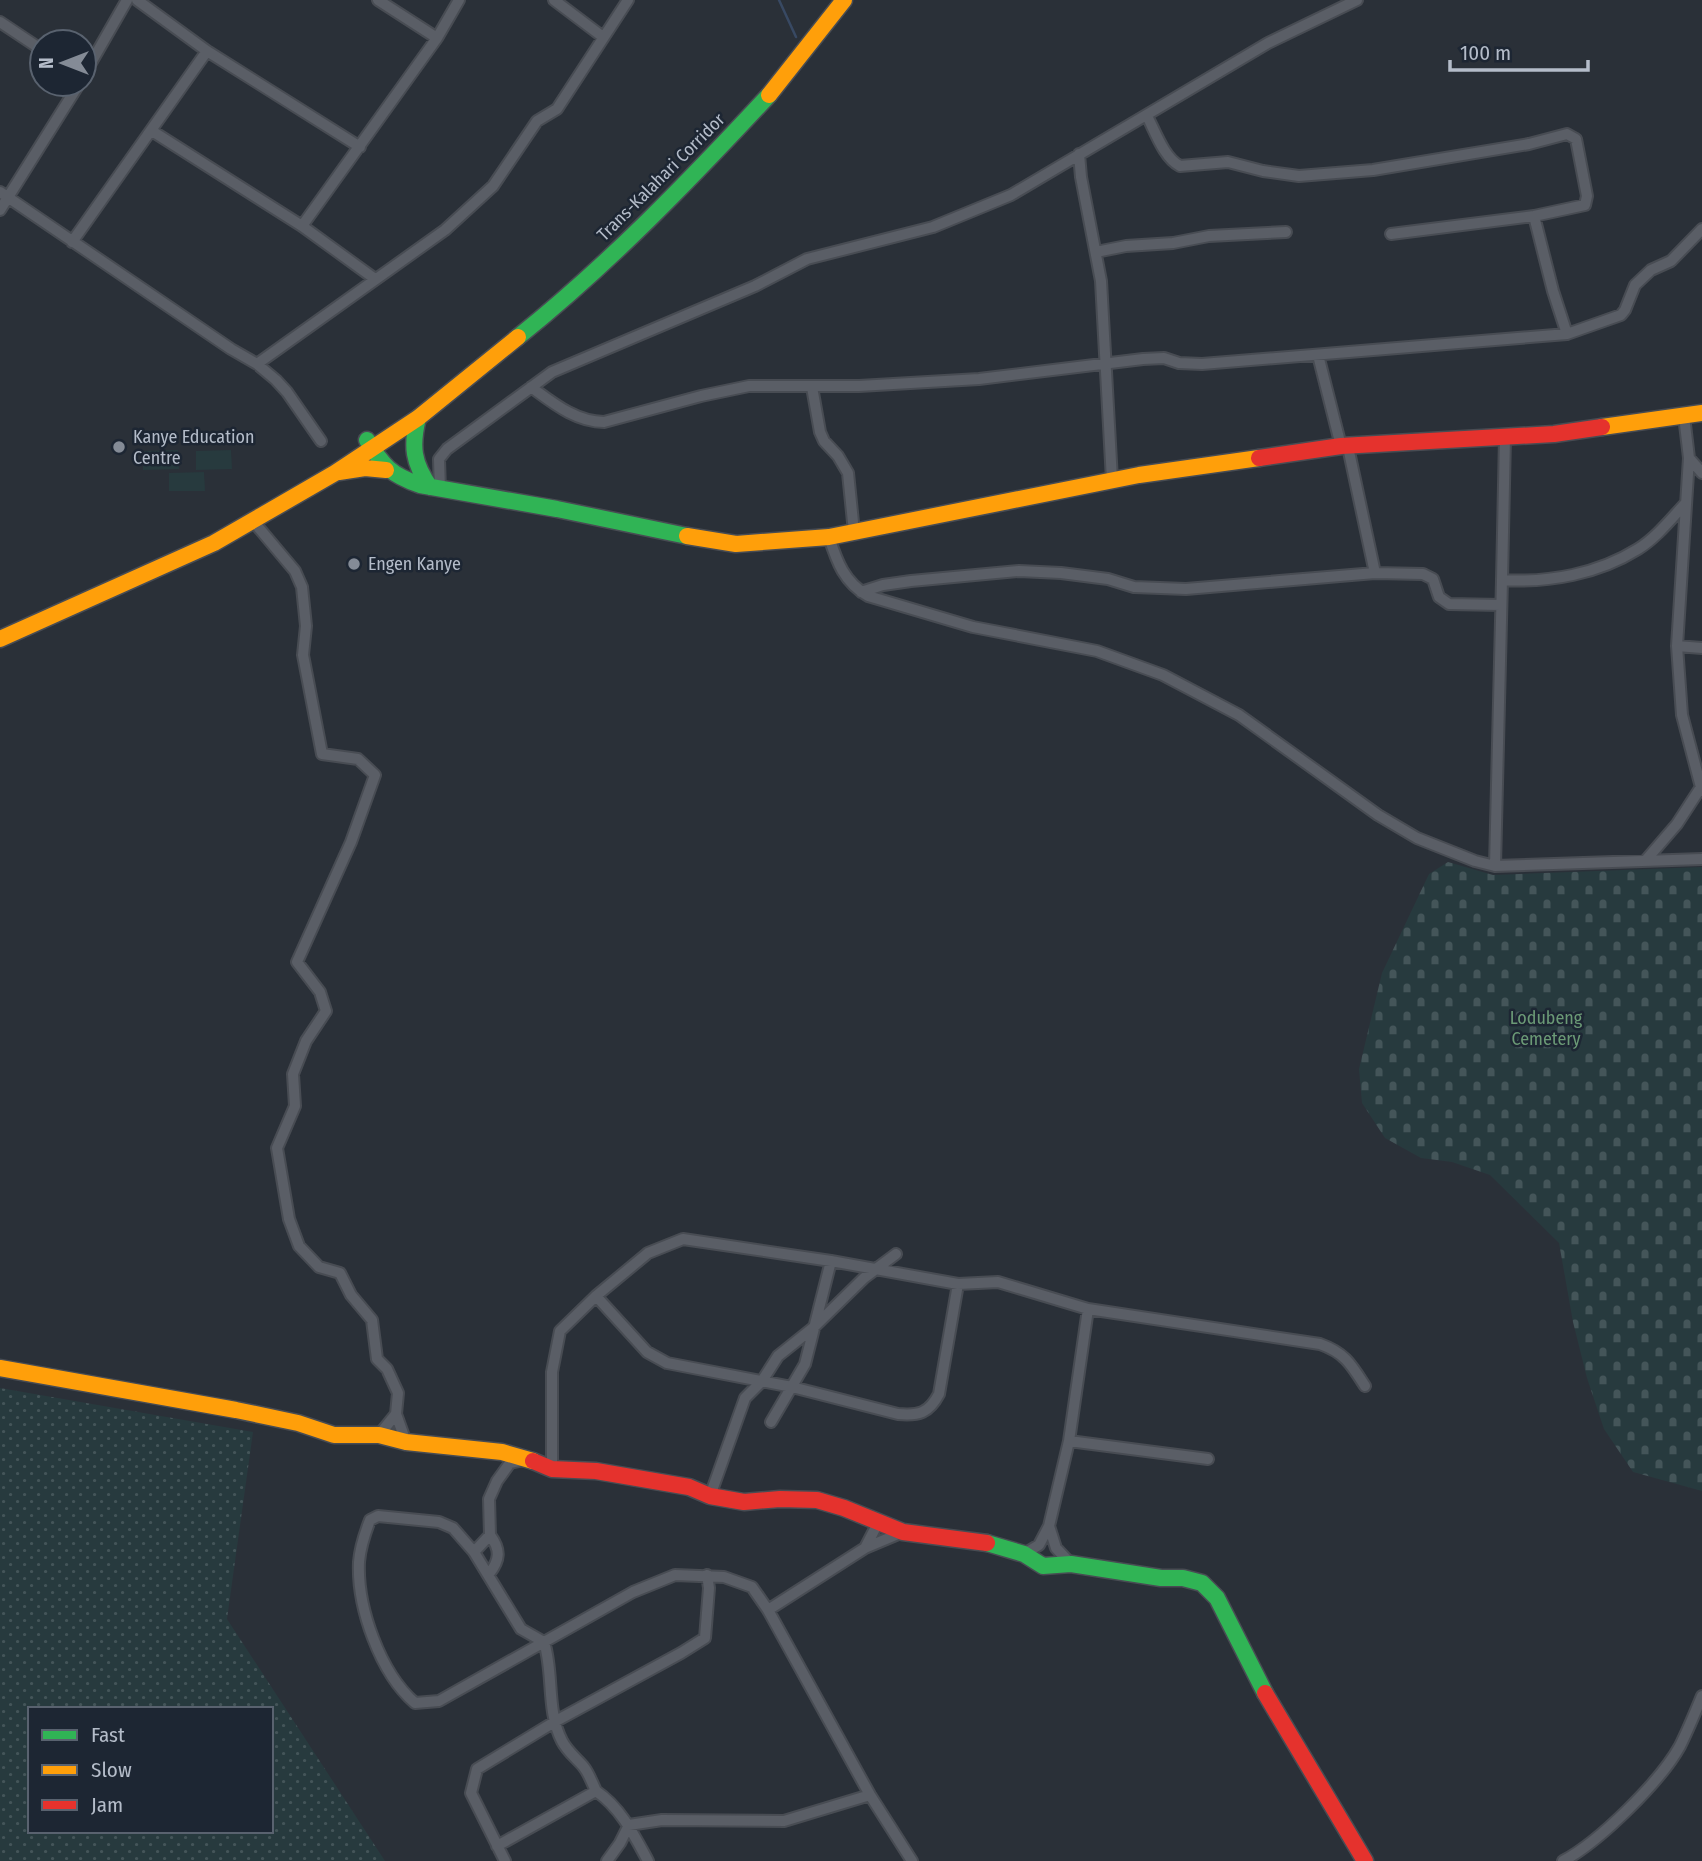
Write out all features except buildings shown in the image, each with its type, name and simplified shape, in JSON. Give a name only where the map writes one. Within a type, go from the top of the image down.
[{"type":"main road","name":"Trans-Kalahari Corridor","points":[[155,569],[303,481],[418,418],[472,376],[564,300],[642,226],[768,96],[844,0]]},
{"type":"main road","name":"Trans-Kalahari Corridor","points":[[0,639],[185,557],[253,521],[335,473],[426,398],[486,362]]},
{"type":"main road","points":[[373,441],[386,470],[395,477],[430,488],[557,509],[736,544],[829,537],[1112,480],[1345,446],[1554,434],[1702,413]]},
{"type":"main road","points":[[418,418],[412,440],[412,453],[416,466],[430,488]]},
{"type":"main road","points":[[373,441],[406,475],[430,488]]},
{"type":"main road","points":[[335,473],[365,468],[386,470]]},
{"type":"main road","points":[[0,1368],[236,1410],[298,1423],[334,1435],[379,1435],[406,1442],[528,1459],[552,1469],[596,1471],[689,1487],[710,1496],[744,1502],[817,1500],[903,1532],[994,1544],[1024,1554],[1042,1566],[1072,1564],[1161,1578],[1183,1578],[1202,1583],[1217,1598],[1268,1699],[1365,1861]]},
{"type":"street","points":[[98,51],[127,0]]},
{"type":"street","points":[[137,0],[207,51],[360,147]]},
{"type":"street","points":[[378,0],[437,38]]},
{"type":"street","points":[[302,226],[437,38],[459,0]]},
{"type":"street","points":[[554,0],[603,37]]},
{"type":"street","points":[[257,364],[445,230],[494,186],[537,121],[557,109],[628,0]]},
{"type":"street","points":[[430,488],[439,459],[447,449],[552,372],[744,291],[807,259],[933,227],[1011,195],[1268,43],[1357,0]]},
{"type":"street","points":[[0,22],[28,41]]},
{"type":"street","points":[[72,242],[207,51]]},
{"type":"street","points":[[0,210],[4,195],[70,98]]},
{"type":"street","points":[[1147,116],[1171,160],[1180,166],[1228,162],[1299,176],[1373,170],[1529,144],[1567,134],[1574,136],[1587,202],[1581,206],[1534,216],[1391,234]]},
{"type":"street","points":[[152,131],[302,226],[375,279]]},
{"type":"street","points":[[1079,155],[1101,281],[1112,480]]},
{"type":"street","points":[[4,195],[257,364],[287,392],[321,441]]},
{"type":"street","points":[[1534,216],[1567,334]]},
{"type":"street","points":[[531,387],[574,416],[592,422],[604,422],[749,386],[812,387],[979,379],[1164,358],[1186,364],[1567,334],[1621,315],[1634,285],[1651,270],[1671,261],[1702,229]]},
{"type":"street","points":[[1096,253],[1126,246],[1173,243],[1209,236],[1286,232]]},
{"type":"street","points":[[1318,355],[1345,446],[1375,573]]},
{"type":"street","points":[[812,387],[820,432],[848,473],[855,532]]},
{"type":"street","points":[[1646,860],[1677,824],[1701,789],[1679,694],[1676,646],[1689,458],[1685,416]]},
{"type":"street","points":[[1495,866],[1505,437]]},
{"type":"street","points":[[1689,458],[1702,474]]},
{"type":"street","points":[[1502,580],[1581,574],[1592,570],[1638,549],[1685,504]]},
{"type":"street","points":[[253,521],[295,571],[302,587],[306,626],[303,655],[322,754],[358,759],[375,775],[351,842],[297,962],[320,992],[326,1011],[306,1041],[293,1074],[295,1106],[277,1148],[289,1219],[299,1245],[319,1267],[340,1273],[351,1295],[372,1320],[377,1359],[387,1369],[398,1393],[396,1414],[406,1442]]},
{"type":"street","points":[[829,537],[843,574],[861,592],[877,600],[973,627],[1097,651],[1163,675],[1239,715],[1378,815],[1417,838],[1495,866],[1702,859]]},
{"type":"street","points":[[861,592],[883,585],[911,581],[1019,572],[1061,573],[1108,579],[1134,587],[1186,589],[1375,573],[1428,575],[1436,584],[1439,597],[1450,604],[1501,605]]},
{"type":"street","points":[[1676,646],[1702,648]]},
{"type":"street","points":[[1689,745],[1702,745]]},
{"type":"street","points":[[552,1469],[552,1372],[560,1331],[596,1296],[648,1253],[683,1239],[831,1261],[958,1284],[998,1282],[1088,1309],[1320,1344],[1337,1350],[1353,1367],[1365,1386]]},
{"type":"street","points":[[710,1496],[745,1398],[762,1381],[778,1356],[896,1254]]},
{"type":"street","points":[[771,1422],[805,1364],[831,1261]]},
{"type":"street","points":[[596,1296],[647,1352],[667,1363],[792,1387],[898,1414],[922,1414],[932,1408],[941,1384],[958,1284]]},
{"type":"street","points":[[1024,1554],[1039,1545],[1049,1526],[1069,1441],[1088,1309]]},
{"type":"street","points":[[379,1435],[396,1414]]},
{"type":"street","points":[[1069,1441],[1208,1459]]},
{"type":"street","points":[[489,1574],[497,1564],[498,1545],[490,1535],[489,1499],[506,1457]]},
{"type":"street","points":[[648,1861],[629,1825],[607,1798],[596,1791],[586,1768],[561,1740],[549,1690],[548,1656],[544,1642],[521,1629],[474,1552],[453,1528],[439,1521],[378,1516],[370,1520],[359,1561],[362,1597],[376,1644],[401,1691],[415,1703],[439,1702],[544,1642],[633,1592],[675,1575],[724,1577],[752,1587],[768,1610],[870,1795],[912,1861]]},
{"type":"street","points":[[865,1548],[878,1523]]},
{"type":"street","points":[[1049,1526],[1056,1548],[1072,1564]]},
{"type":"street","points":[[768,1610],[865,1548],[903,1532]]},
{"type":"street","points":[[474,1552],[490,1535]]},
{"type":"street","points":[[505,1861],[471,1793],[477,1769],[556,1721],[705,1638],[709,1588],[707,1575]]},
{"type":"street","points":[[1563,1861],[1587,1845],[1622,1815],[1660,1774],[1679,1748],[1702,1696]]},
{"type":"street","points":[[497,1846],[596,1791]]},
{"type":"street","points":[[629,1825],[662,1820],[784,1821],[870,1795]]},
{"type":"street","points":[[607,1861],[629,1825]]},
{"type":"green space","points":[[178,450],[179,469],[143,470],[143,451]]},
{"type":"green space","points":[[231,450],[232,469],[196,470],[196,451]]},
{"type":"green space","points":[[204,472],[205,491],[169,491],[169,473]]},
{"type":"green space","name":"Lodubeng Cemetery","points":[[1448,862],[1493,875],[1702,867],[1702,1491],[1633,1472],[1604,1429],[1587,1378],[1573,1322],[1559,1243],[1490,1175],[1452,1162],[1421,1158],[1385,1138],[1362,1103],[1359,1069],[1382,973],[1429,874]]},
{"type":"green space","points":[[0,1388],[253,1432],[227,1619],[385,1861],[0,1861]]},
{"type":"waterway","points":[[779,0],[796,37]]},
{"type":"traffic: fast","points":[[518,337],[584,281],[648,221],[769,95]]},
{"type":"traffic: fast","points":[[418,418],[415,454],[430,487]]},
{"type":"traffic: fast","points":[[367,440],[389,468],[420,485],[557,509],[687,536]]},
{"type":"traffic: fast","points":[[987,1543],[1024,1554],[1043,1566],[1071,1564],[1161,1578],[1183,1578],[1202,1583],[1217,1598],[1265,1693]]},
{"type":"traffic: slow","points":[[769,95],[844,0]]},
{"type":"traffic: slow","points":[[0,639],[214,543],[335,473],[418,418],[518,337]]},
{"type":"traffic: slow","points":[[1602,427],[1702,413]]},
{"type":"traffic: slow","points":[[687,536],[736,544],[829,537],[1139,475],[1259,458]]},
{"type":"traffic: slow","points":[[339,472],[365,468],[386,470]]},
{"type":"traffic: slow","points":[[0,1368],[236,1410],[298,1423],[334,1435],[379,1435],[406,1442],[502,1452],[533,1461]]},
{"type":"traffic: jam","points":[[1259,458],[1341,446],[1554,434],[1602,427]]},
{"type":"traffic: jam","points":[[533,1461],[552,1469],[596,1471],[689,1487],[710,1496],[744,1502],[817,1500],[903,1532],[987,1543]]},
{"type":"traffic: jam","points":[[1265,1693],[1365,1861]]},
{"type":"place","name":"Kanye Education Centre","points":[[119,447]]},
{"type":"place","name":"Engen Kanye","points":[[354,564]]}]
